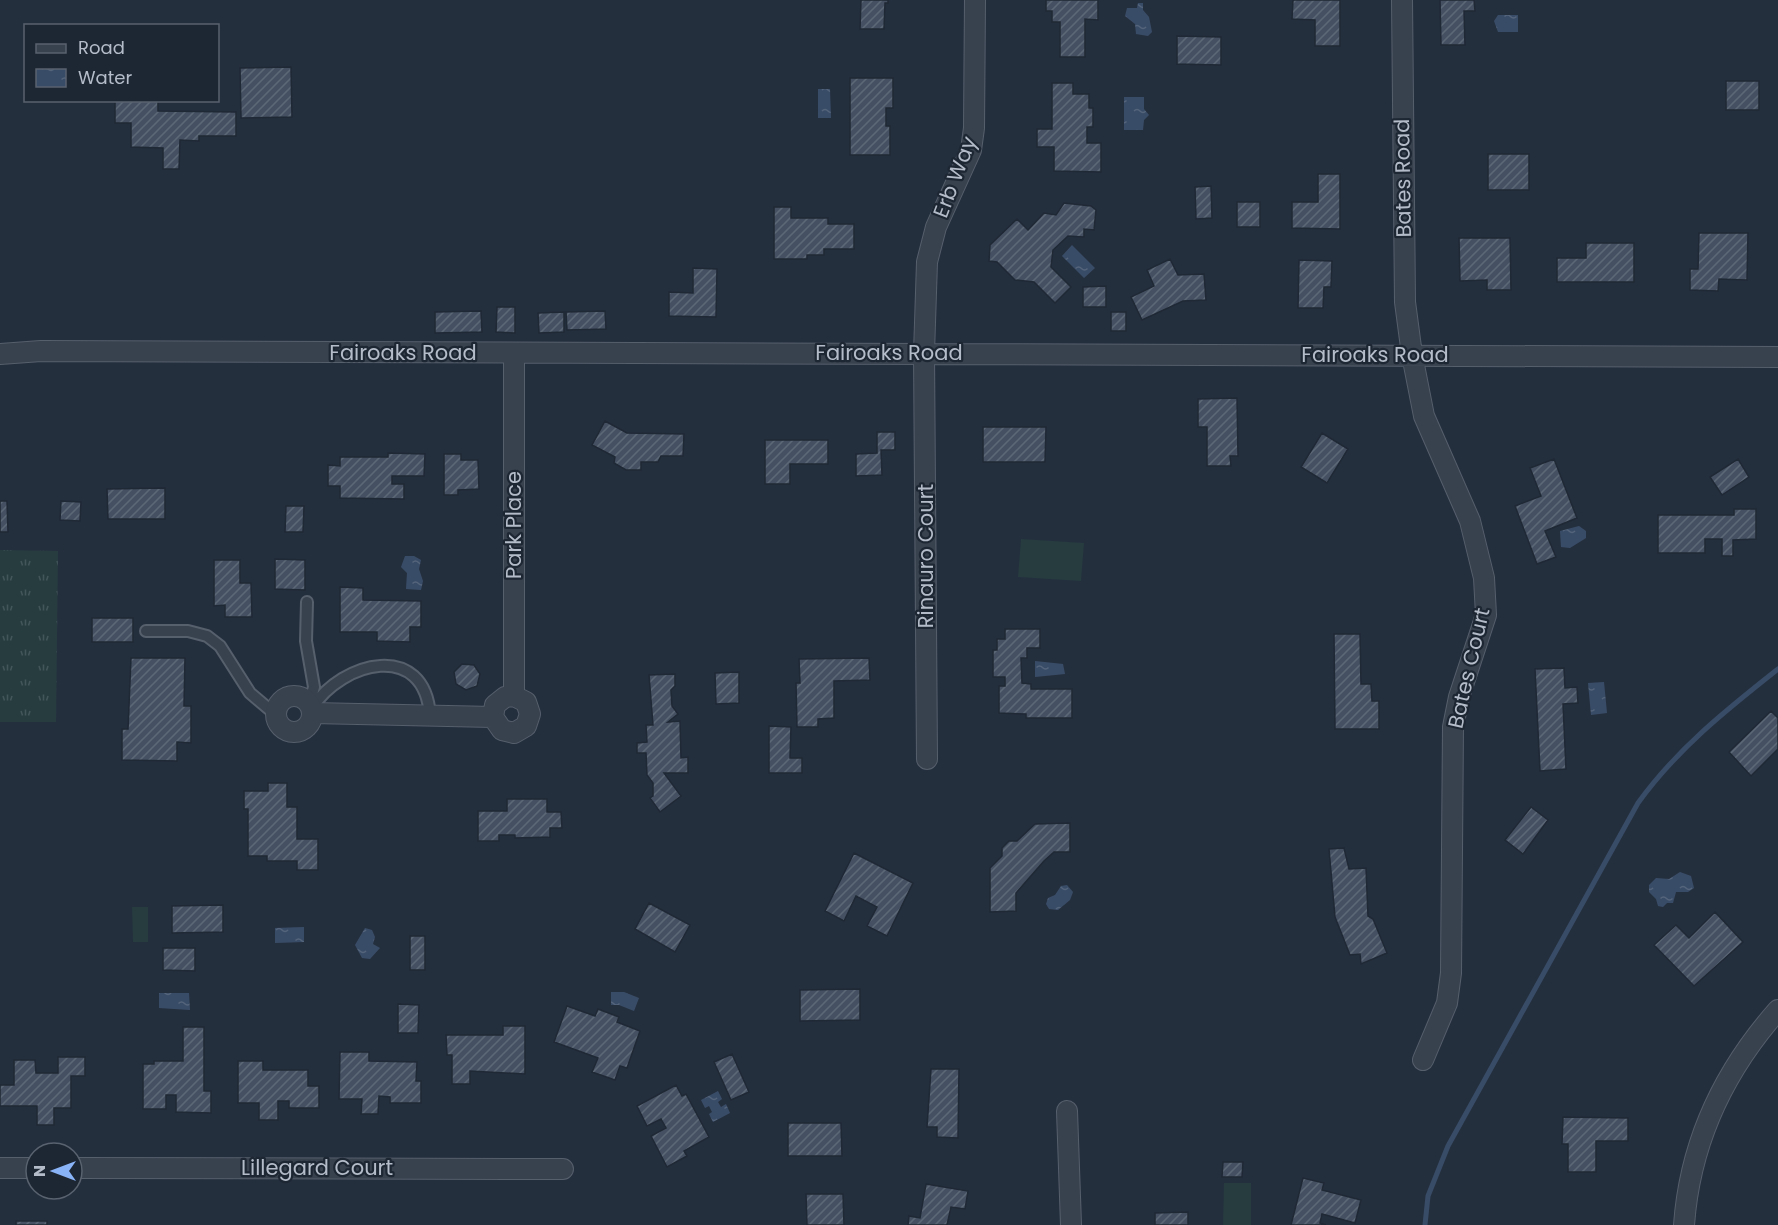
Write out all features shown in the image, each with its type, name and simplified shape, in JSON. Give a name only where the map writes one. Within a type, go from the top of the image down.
[{"type":"street","name":"Erb Way","points":[[924,352],[927,262],[936,227],[971,150],[975,128],[975,0]]},
{"type":"street","name":"Bates Road","points":[[1402,0],[1405,302],[1412,355]]},
{"type":"street","name":"Fairoaks Road","points":[[0,354],[41,351],[514,354],[924,352],[1778,357]]},
{"type":"street","name":"Rinauro Court","points":[[924,352],[927,759]]},
{"type":"street","name":"Park Place","points":[[514,354],[514,696]]},
{"type":"street","name":"Bates Court","points":[[1412,355],[1424,416],[1470,521],[1485,578],[1486,615],[1459,697],[1453,727],[1451,973],[1447,1003],[1423,1060]]},
{"type":"street","points":[[309,706],[309,725],[299,732],[286,731],[276,715],[279,703],[290,696],[309,706],[430,716],[493,717]]},
{"type":"street","points":[[514,696],[526,702],[530,714],[526,726],[514,733],[502,730],[493,717],[495,705],[505,697],[514,696]]},
{"type":"street","points":[[1684,1225],[1691,1170],[1706,1121],[1726,1079],[1751,1040],[1778,1010]]},
{"type":"street","points":[[1067,1111],[1071,1225]]},
{"type":"street","points":[[0,1168],[24,1168]]},
{"type":"street","name":"Lillegard Court","points":[[84,1168],[563,1168]]},
{"type":"lane","points":[[307,602],[307,656],[314,687],[309,706]]},
{"type":"lane","points":[[146,631],[188,631],[207,636],[220,646],[250,693],[276,715]]},
{"type":"lane","points":[[309,706],[353,671],[378,667],[404,668],[414,675],[429,698],[430,716]]},
{"type":"green space","points":[[1021,539],[1084,543],[1081,581],[1018,577]]},
{"type":"green space","points":[[0,550],[58,551],[56,722],[0,722]]},
{"type":"green space","points":[[132,907],[148,907],[148,942],[133,942]]},
{"type":"green space","points":[[1224,1183],[1251,1183],[1251,1225],[1223,1225]]},
{"type":"water","points":[[1138,3],[1143,3],[1143,10],[1149,17],[1152,32],[1148,36],[1136,34],[1135,24],[1125,16],[1127,8],[1137,8]]},
{"type":"water","points":[[1498,15],[1518,15],[1518,32],[1498,32],[1494,21]]},
{"type":"water","points":[[818,89],[830,89],[831,118],[818,118]]},
{"type":"water","points":[[1124,97],[1144,97],[1144,109],[1149,115],[1144,120],[1143,130],[1124,130]]},
{"type":"water","points":[[1072,245],[1095,268],[1084,278],[1062,256]]},
{"type":"water","points":[[1579,526],[1586,531],[1586,538],[1570,548],[1561,547],[1560,531]]},
{"type":"water","points":[[405,556],[414,556],[421,560],[419,569],[423,581],[421,590],[406,589],[407,573],[401,567]]},
{"type":"water","points":[[1035,661],[1063,664],[1065,674],[1035,677]]},
{"type":"water","points":[[1604,682],[1607,713],[1591,715],[1588,683]]},
{"type":"water","points":[[1680,872],[1691,876],[1694,888],[1688,892],[1676,892],[1673,903],[1667,903],[1663,907],[1658,906],[1656,899],[1649,892],[1649,885],[1656,878],[1669,879]]},
{"type":"water","points":[[1067,885],[1073,892],[1070,900],[1058,910],[1049,909],[1046,904],[1048,898],[1055,895],[1061,886]]},
{"type":"water","points":[[304,927],[304,942],[275,943],[275,928]]},
{"type":"water","points":[[365,928],[372,930],[375,937],[373,944],[380,948],[370,959],[362,958],[355,945]]},
{"type":"water","points":[[611,992],[624,992],[639,998],[634,1011],[619,1005],[611,1005]]},
{"type":"water","points":[[159,993],[189,993],[190,1010],[159,1008]]},
{"type":"water","points":[[718,1091],[722,1099],[718,1102],[721,1107],[726,1104],[730,1113],[713,1122],[709,1114],[712,1112],[709,1106],[705,1108],[701,1100]]},
{"type":"building","points":[[861,0],[888,0],[888,3],[885,3],[884,29],[860,29]]},
{"type":"building","points":[[1046,0],[1098,0],[1098,20],[1085,19],[1085,57],[1060,57],[1060,22],[1052,22],[1052,11],[1046,11]]},
{"type":"building","points":[[1293,0],[1340,0],[1340,46],[1315,46],[1315,20],[1292,19]]},
{"type":"building","points":[[1440,0],[1474,0],[1475,11],[1464,11],[1465,45],[1441,45]]},
{"type":"building","points":[[1177,36],[1221,37],[1221,65],[1177,64]]},
{"type":"building","points":[[291,67],[292,117],[241,118],[240,68]]},
{"type":"building","points":[[850,78],[893,78],[893,108],[886,108],[886,126],[890,126],[890,155],[850,155]]},
{"type":"building","points":[[1726,81],[1759,81],[1759,110],[1726,110]]},
{"type":"building","points":[[1052,83],[1073,83],[1073,94],[1089,94],[1089,108],[1093,108],[1093,127],[1087,127],[1087,143],[1101,143],[1101,172],[1054,171],[1054,147],[1037,147],[1037,129],[1052,129]]},
{"type":"building","points":[[115,102],[158,102],[158,111],[236,112],[236,136],[199,136],[199,141],[180,140],[179,169],[163,169],[163,148],[131,147],[131,123],[115,123]]},
{"type":"building","points":[[1488,154],[1529,154],[1529,190],[1488,190]]},
{"type":"building","points":[[1318,174],[1340,174],[1340,229],[1292,228],[1292,202],[1318,202]]},
{"type":"building","points":[[1211,186],[1212,218],[1196,219],[1195,187]]},
{"type":"building","points":[[1237,202],[1260,202],[1260,227],[1237,227]]},
{"type":"building","points":[[1064,203],[1091,206],[1096,210],[1094,230],[1084,229],[1084,237],[1068,236],[1053,250],[1051,267],[1071,287],[1055,303],[1034,282],[1015,280],[997,262],[989,261],[990,245],[1017,219],[1028,230],[1044,213],[1056,215]]},
{"type":"building","points":[[774,207],[791,207],[791,218],[828,218],[828,224],[854,224],[854,249],[824,249],[824,255],[807,255],[807,259],[774,259]]},
{"type":"building","points":[[1699,233],[1748,233],[1747,280],[1719,279],[1718,291],[1690,290],[1690,269],[1698,269]]},
{"type":"building","points":[[1459,238],[1510,238],[1511,290],[1487,290],[1487,280],[1460,281]]},
{"type":"building","points":[[1586,243],[1634,243],[1634,282],[1557,282],[1557,258],[1586,258]]},
{"type":"building","points":[[1170,259],[1178,275],[1204,274],[1206,300],[1183,301],[1142,320],[1131,297],[1154,286],[1147,270]]},
{"type":"building","points":[[1299,260],[1332,261],[1331,287],[1324,287],[1323,308],[1298,308]]},
{"type":"building","points":[[693,268],[717,269],[716,317],[669,316],[669,292],[693,293]]},
{"type":"building","points":[[1106,286],[1106,307],[1083,307],[1083,287]]},
{"type":"building","points":[[497,307],[515,307],[515,333],[496,332]]},
{"type":"building","points":[[481,311],[482,332],[435,333],[435,312]]},
{"type":"building","points":[[605,311],[606,329],[567,330],[566,312]]},
{"type":"building","points":[[564,312],[564,332],[539,333],[538,313]]},
{"type":"building","points":[[1111,312],[1126,312],[1126,331],[1111,331]]},
{"type":"building","points":[[1237,398],[1238,456],[1230,456],[1231,466],[1207,466],[1207,427],[1198,427],[1198,399]]},
{"type":"building","points":[[605,421],[627,433],[684,434],[683,456],[661,456],[658,462],[641,462],[641,470],[626,470],[614,463],[615,457],[592,445]]},
{"type":"building","points":[[983,427],[1046,427],[1045,462],[983,462]]},
{"type":"building","points":[[877,432],[895,432],[895,450],[881,450],[882,475],[856,476],[856,454],[877,453]]},
{"type":"building","points":[[1322,433],[1348,449],[1327,483],[1301,467]]},
{"type":"building","points":[[765,440],[828,440],[828,464],[790,464],[790,484],[765,484]]},
{"type":"building","points":[[388,453],[425,454],[424,476],[392,476],[392,484],[404,484],[404,499],[340,498],[340,486],[328,486],[328,465],[340,466],[340,457],[388,457]]},
{"type":"building","points":[[444,454],[461,454],[461,460],[478,460],[479,489],[458,490],[458,495],[444,495]]},
{"type":"building","points":[[1554,459],[1577,518],[1545,531],[1556,557],[1537,564],[1515,506],[1541,496],[1530,468]]},
{"type":"building","points":[[1738,459],[1749,477],[1722,495],[1710,477]]},
{"type":"building","points":[[165,488],[165,519],[108,519],[107,489]]},
{"type":"building","points":[[0,501],[7,501],[8,532],[0,532]]},
{"type":"building","points":[[61,501],[81,502],[80,521],[60,520]]},
{"type":"building","points":[[286,506],[304,506],[303,532],[285,532]]},
{"type":"building","points":[[1734,509],[1756,509],[1756,539],[1733,540],[1733,556],[1722,556],[1722,539],[1705,539],[1705,553],[1658,553],[1658,515],[1734,515]]},
{"type":"building","points":[[275,559],[305,560],[305,590],[275,589]]},
{"type":"building","points":[[214,560],[240,560],[240,583],[251,583],[252,617],[225,617],[225,605],[214,606]]},
{"type":"building","points":[[340,587],[363,588],[363,600],[421,601],[421,627],[410,627],[410,642],[377,641],[377,632],[340,632]]},
{"type":"building","points":[[92,618],[133,618],[133,642],[92,642]]},
{"type":"building","points":[[1005,629],[1040,629],[1040,648],[1027,648],[1027,658],[1021,658],[1022,683],[1031,684],[1031,689],[1072,689],[1072,718],[1026,718],[1026,714],[999,713],[999,686],[1005,686],[1005,677],[993,677],[993,650],[997,650],[997,639],[1005,639]]},
{"type":"building","points":[[1334,634],[1360,634],[1361,684],[1371,684],[1372,701],[1379,701],[1379,729],[1335,729]]},
{"type":"building","points":[[131,658],[185,658],[184,706],[191,706],[191,743],[177,742],[177,761],[122,760],[122,729],[128,729]]},
{"type":"building","points":[[869,658],[870,680],[834,681],[834,718],[818,719],[818,727],[797,727],[796,683],[800,683],[799,659]]},
{"type":"building","points":[[462,664],[474,665],[480,674],[477,686],[466,690],[456,684],[454,672]]},
{"type":"building","points":[[1564,668],[1565,688],[1577,687],[1578,703],[1563,704],[1566,769],[1540,771],[1535,669]]},
{"type":"building","points":[[739,672],[739,703],[716,704],[715,673]]},
{"type":"building","points":[[675,674],[675,686],[671,690],[672,706],[678,714],[668,722],[680,721],[681,758],[688,757],[688,773],[664,773],[681,796],[660,812],[650,798],[653,796],[653,783],[647,775],[646,753],[637,753],[637,743],[647,742],[646,725],[653,725],[649,675]]},
{"type":"building","points":[[1771,711],[1778,718],[1778,749],[1751,776],[1729,752]]},
{"type":"building","points":[[769,726],[791,727],[790,758],[802,758],[802,773],[769,773]]},
{"type":"building","points":[[268,783],[287,783],[287,807],[297,807],[297,839],[318,839],[318,870],[297,870],[297,861],[267,861],[267,856],[248,856],[248,809],[244,809],[244,791],[268,791]]},
{"type":"building","points":[[507,799],[547,799],[547,812],[561,812],[562,828],[550,828],[550,837],[515,838],[515,835],[499,835],[499,841],[478,841],[478,811],[507,811]]},
{"type":"building","points":[[1531,807],[1548,820],[1523,854],[1505,840]]},
{"type":"building","points":[[1070,823],[1070,852],[1054,852],[1044,861],[1016,893],[1016,911],[990,912],[990,868],[1002,856],[1002,848],[1009,841],[1017,841],[1035,824]]},
{"type":"building","points":[[1344,848],[1349,869],[1366,868],[1368,916],[1373,919],[1387,953],[1361,964],[1360,954],[1350,955],[1335,917],[1329,849]]},
{"type":"building","points":[[854,853],[913,883],[887,936],[867,926],[877,907],[856,896],[844,921],[825,911]]},
{"type":"building","points":[[649,903],[690,925],[675,952],[635,929]]},
{"type":"building","points":[[223,905],[223,932],[172,933],[172,906]]},
{"type":"building","points":[[1715,912],[1743,942],[1694,986],[1654,945],[1676,925],[1689,938]]},
{"type":"building","points":[[410,936],[425,936],[425,970],[410,970]]},
{"type":"building","points":[[163,948],[195,948],[195,971],[163,970]]},
{"type":"building","points":[[860,989],[860,1020],[800,1021],[800,990]]},
{"type":"building","points":[[398,1004],[419,1005],[418,1033],[398,1033]]},
{"type":"building","points":[[567,1006],[595,1016],[598,1009],[619,1017],[617,1022],[640,1031],[627,1068],[620,1066],[615,1080],[592,1072],[598,1058],[554,1042]]},
{"type":"building","points":[[503,1026],[525,1026],[525,1074],[470,1071],[470,1084],[452,1084],[452,1055],[447,1055],[446,1035],[503,1035]]},
{"type":"building","points":[[183,1027],[204,1027],[204,1091],[211,1091],[211,1113],[176,1112],[176,1095],[166,1095],[166,1109],[143,1109],[143,1064],[154,1064],[154,1061],[183,1061]]},
{"type":"building","points":[[340,1052],[369,1052],[369,1061],[417,1062],[416,1081],[421,1081],[421,1103],[390,1103],[390,1097],[379,1096],[378,1114],[361,1114],[362,1099],[339,1099]]},
{"type":"building","points":[[732,1054],[749,1092],[731,1100],[714,1062]]},
{"type":"building","points":[[58,1057],[85,1057],[85,1076],[71,1076],[71,1108],[54,1108],[54,1125],[37,1125],[37,1106],[0,1106],[0,1085],[14,1085],[14,1060],[35,1060],[36,1073],[58,1073]]},
{"type":"building","points":[[238,1061],[263,1061],[263,1070],[308,1070],[308,1086],[319,1086],[319,1108],[289,1108],[289,1101],[278,1101],[278,1120],[259,1120],[259,1103],[238,1103]]},
{"type":"building","points":[[931,1069],[959,1069],[958,1138],[937,1137],[937,1127],[927,1127]]},
{"type":"building","points":[[676,1085],[682,1096],[686,1094],[709,1137],[684,1151],[687,1156],[667,1167],[651,1136],[666,1128],[661,1119],[647,1126],[637,1106]]},
{"type":"building","points":[[1563,1117],[1628,1118],[1628,1141],[1596,1141],[1596,1172],[1568,1172],[1568,1144],[1562,1144]]},
{"type":"building","points":[[788,1123],[841,1123],[842,1156],[788,1156]]},
{"type":"building","points":[[1223,1162],[1243,1162],[1242,1177],[1222,1177]]},
{"type":"building","points":[[1303,1178],[1324,1183],[1322,1190],[1361,1200],[1355,1223],[1322,1214],[1320,1223],[1326,1225],[1291,1225]]},
{"type":"building","points":[[926,1184],[968,1191],[965,1209],[951,1207],[947,1225],[908,1225],[909,1216],[920,1218]]},
{"type":"building","points":[[806,1194],[843,1194],[844,1225],[807,1225]]},
{"type":"building","points":[[1188,1212],[1188,1225],[1155,1225],[1155,1213]]},
{"type":"building","points":[[16,1221],[47,1221],[47,1225],[16,1225]]},
{"type":"waterway","points":[[1425,1225],[1428,1196],[1448,1146],[1638,803],[1653,783],[1686,748],[1721,715],[1778,669]]}]
